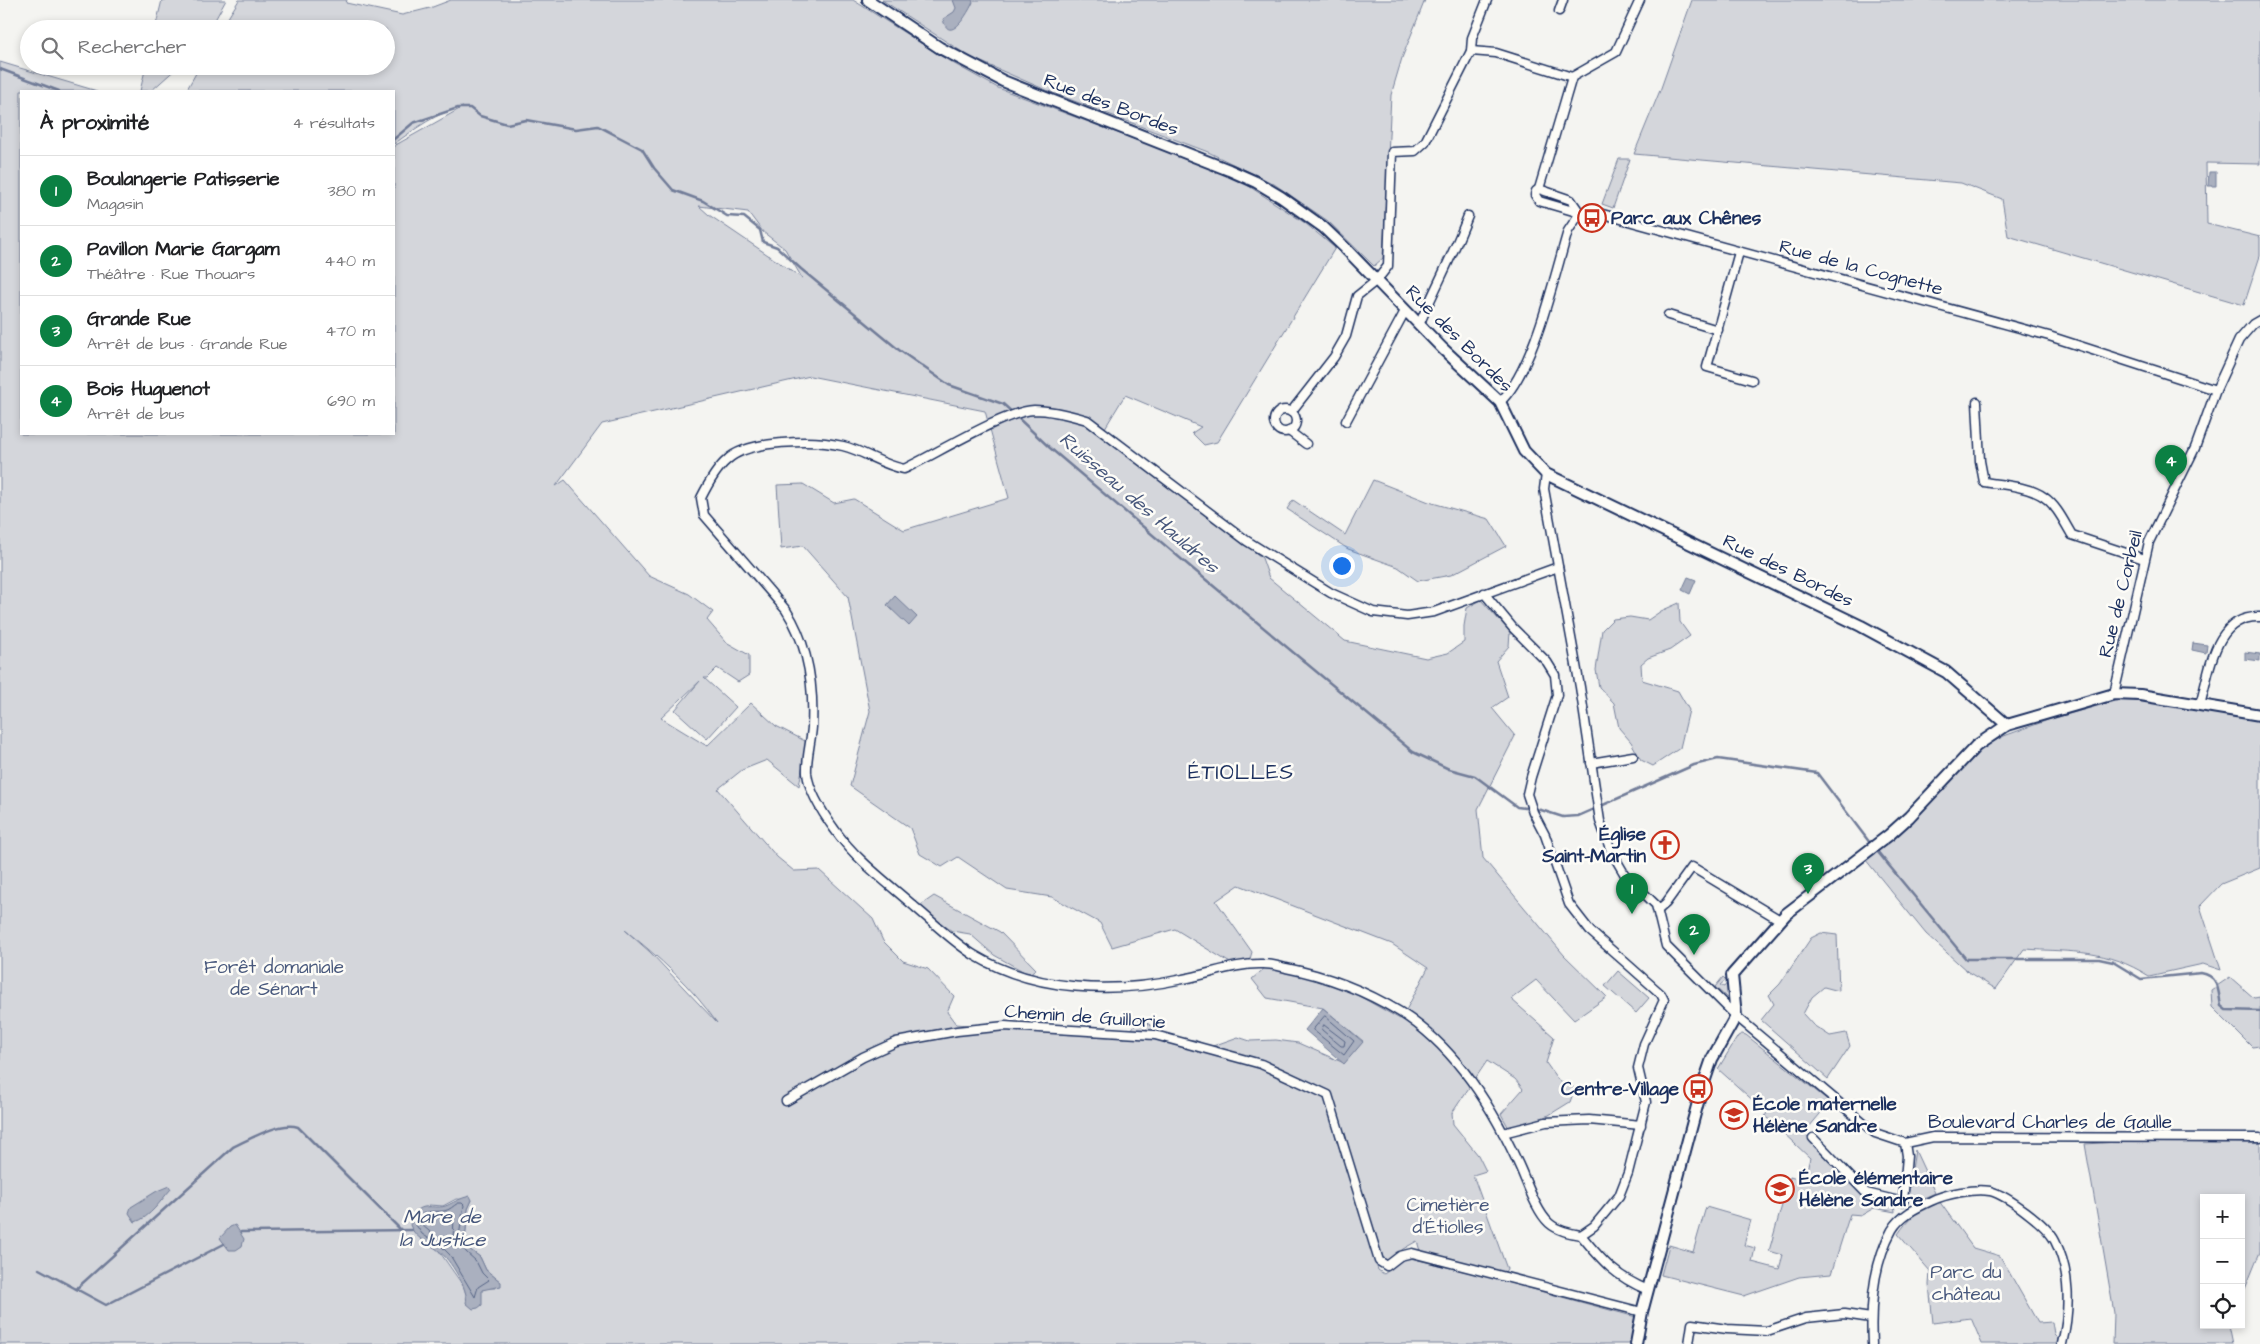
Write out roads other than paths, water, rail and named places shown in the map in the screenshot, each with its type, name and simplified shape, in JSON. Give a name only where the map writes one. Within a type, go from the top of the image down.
[{"type":"street","name":"Rue des Bordes","points":[[868,0],[940,48],[1003,81],[1256,182],[1281,197],[1323,228],[1377,280],[1419,325],[1500,402],[1524,451],[1546,474],[1854,622],[1946,672],[2008,725]]},
{"type":"street","points":[[1291,412],[1334,357],[1346,336],[1357,296],[1377,280],[1388,266],[1392,152],[1415,151],[1424,142],[1471,51],[1472,38],[1487,0]]},
{"type":"street","points":[[1559,11],[1563,0]]},
{"type":"street","points":[[1500,402],[1518,381],[1529,356],[1568,231],[1580,213],[1570,200],[1539,189],[1572,77],[1616,52],[1640,0]]},
{"type":"street","points":[[1471,51],[1496,53],[1572,77]]},
{"type":"street","name":"Rue de la Cognette","points":[[1539,189],[1535,195],[1539,202],[1580,213],[1599,213],[2049,336],[2216,390]]},
{"type":"street","points":[[1419,325],[1450,254],[1460,238],[1468,216]]},
{"type":"street","points":[[1739,252],[1707,367],[1752,380]]},
{"type":"street","points":[[1346,421],[1406,311]]},
{"type":"street","points":[[1668,315],[1718,330]]},
{"type":"street","name":"Rue de Corbeil","points":[[2114,694],[2149,542],[2160,515],[2195,448],[2216,390],[2239,340],[2257,322]]},
{"type":"street","points":[[1977,402],[1980,461],[1984,482],[2029,490],[2044,497],[2054,506],[2072,535],[2144,559]]},
{"type":"street","points":[[1558,567],[1434,612],[1407,616],[1373,612],[1331,593],[1247,541],[1087,420],[1064,413],[1040,411],[1014,414],[904,469],[842,446],[794,442],[759,446],[739,451],[726,460],[701,498],[704,515],[786,610],[797,627],[806,652],[811,695],[812,722],[807,773],[813,793],[837,832],[871,868],[940,929],[973,954],[1008,972],[1046,982],[1126,988],[1184,979],[1229,967],[1264,964],[1333,980],[1365,992],[1402,1014],[1435,1040],[1468,1075],[1491,1108],[1535,1201],[1548,1223],[1563,1232],[1581,1235],[1612,1271],[1648,1290]]},
{"type":"street","points":[[1289,431],[1296,423],[1295,416],[1291,412],[1282,411],[1275,420],[1279,430],[1289,431],[1306,444]]},
{"type":"street","points":[[1546,474],[1544,489],[1596,801],[1600,821],[1611,851],[1625,875],[1652,899],[1658,910],[1666,904],[1692,867],[1780,920]]},
{"type":"street","points":[[1484,594],[1513,628],[1547,662],[1555,675],[1557,695],[1530,777],[1527,794],[1531,809],[1545,835],[1569,904],[1590,931],[1661,994],[1664,1000],[1644,1044],[1638,1068],[1646,1102],[1628,1173],[1619,1196],[1594,1226],[1581,1235]]},
{"type":"street","points":[[2200,705],[2221,636],[2236,621],[2260,617]]},
{"type":"street","points":[[1636,1344],[1642,1312],[1701,1091],[1712,1059],[1736,1016],[1732,980],[1734,971],[1780,920],[1889,835],[1909,817],[1976,746],[2008,725],[2114,694],[2140,694],[2260,715]]},
{"type":"street","points":[[1591,763],[1633,756]]},
{"type":"street","name":"Boulevard Charles de Gaulle","points":[[1658,910],[1666,946],[1736,1016],[1867,1127],[1881,1136],[1905,1143],[1934,1137],[2260,1138]]},
{"type":"street","name":"Chemin de Guillorie","points":[[786,1101],[863,1057],[896,1042],[957,1030],[1005,1026],[1155,1035],[1261,1064],[1328,1095],[1379,1261],[1387,1266],[1400,1256],[1412,1253],[1642,1312]]},
{"type":"street","points":[[1504,1134],[1546,1122],[1580,1120],[1641,1125]]},
{"type":"street","points":[[1813,1138],[1866,1193],[1903,1202]]},
{"type":"street","points":[[1905,1143],[1907,1156],[1903,1202],[1909,1211]]},
{"type":"street","points":[[1872,1344],[1870,1318],[1876,1269],[1893,1229],[1909,1211],[1935,1198],[1955,1192],[1990,1191],[2026,1210],[2055,1240],[2067,1278],[2067,1323],[2062,1344]]},
{"type":"street","points":[[1689,1344],[1692,1324],[1727,1329],[1767,1331],[1806,1318],[1844,1314],[1870,1318]]},
{"type":"water","points":[[953,0],[972,0],[973,2],[959,24],[950,29],[946,26],[943,19],[954,12],[956,8]]},
{"type":"water","points":[[2209,172],[2216,172],[2216,186],[2208,186]]},
{"type":"water","points":[[1688,577],[1696,580],[1690,594],[1682,590]]},
{"type":"water","points":[[895,596],[917,617],[909,626],[887,605]]},
{"type":"water","points":[[2193,643],[2207,645],[2206,653],[2192,650]]},
{"type":"water","points":[[2245,652],[2260,654],[2260,661],[2245,659]]},
{"type":"water","points":[[1323,1008],[1363,1042],[1344,1064],[1305,1030]]},
{"type":"water","points":[[169,1186],[171,1189],[155,1208],[146,1217],[135,1222],[129,1213],[131,1207]]},
{"type":"water","name":"Mare de la Justice","points":[[470,1196],[472,1200],[468,1209],[465,1241],[469,1249],[480,1257],[486,1270],[501,1282],[501,1286],[482,1290],[482,1305],[473,1309],[466,1303],[462,1283],[448,1260],[415,1234],[410,1225],[413,1216],[422,1208],[442,1207]]},
{"type":"water","points":[[235,1225],[244,1239],[242,1246],[236,1250],[229,1250],[220,1238],[230,1227]]},
{"type":"waterway","name":"Ruisseau des Hauldres","points":[[0,69],[56,90]]},
{"type":"waterway","name":"Ruisseau des Hauldres","points":[[395,138],[413,123],[458,108],[470,108],[480,116],[507,124],[526,120],[576,129],[598,126],[642,149],[654,168],[673,190],[703,201],[727,216],[744,217],[760,230],[763,242],[777,247],[899,350],[949,385],[1003,404],[1013,413]]},
{"type":"waterway","name":"Ruisseau des Hauldres","points":[[1017,417],[1050,448],[1193,569],[1413,752],[1449,769],[1475,776],[1517,807],[1541,810],[1563,817],[1578,816],[1694,765],[1718,759],[1817,773],[1870,843]]},
{"type":"waterway","name":"Ruisseau des Hauldres","points":[[1877,851],[1966,959],[2099,959],[2113,962],[2141,979],[2201,973],[2211,977],[2217,985],[2221,1006],[2226,1010],[2260,1011]]},
{"type":"waterway","points":[[76,1289],[233,1147],[283,1126],[298,1127],[401,1230]]},
{"type":"waterway","points":[[241,1232],[412,1230]]},
{"type":"waterway","points":[[39,1269],[106,1305],[224,1244]]},
{"type":"place","name":"Parc aux Chênes","points":[[1592,218]]},
{"type":"place","name":"Bois Huguenot","points":[[2171,486]]},
{"type":"place","name":"Église Saint-Martin","points":[[1665,845]]},
{"type":"place","name":"Grande Rue","points":[[1808,894]]},
{"type":"place","name":"Boulangerie Patisserie","points":[[1632,914]]},
{"type":"place","name":"Pavillon Marie Gargam","points":[[1694,955]]},
{"type":"place","name":"Centre-Village","points":[[1698,1089]]},
{"type":"place","name":"École maternelle Hélène Sandre","points":[[1734,1115]]},
{"type":"place","name":"École élémentaire Hélène Sandre","points":[[1780,1189]]},
{"type":"district","name":"ÉTIOLLES","points":[[1241,772]]},
{"type":"park label","name":"Forêt domaniale de Sénart","points":[[274,978]]},
{"type":"park label","name":"Cimetière d'Étiolles","points":[[1448,1216]]},
{"type":"park label","name":"Parc du château","points":[[1966,1283]]}]
